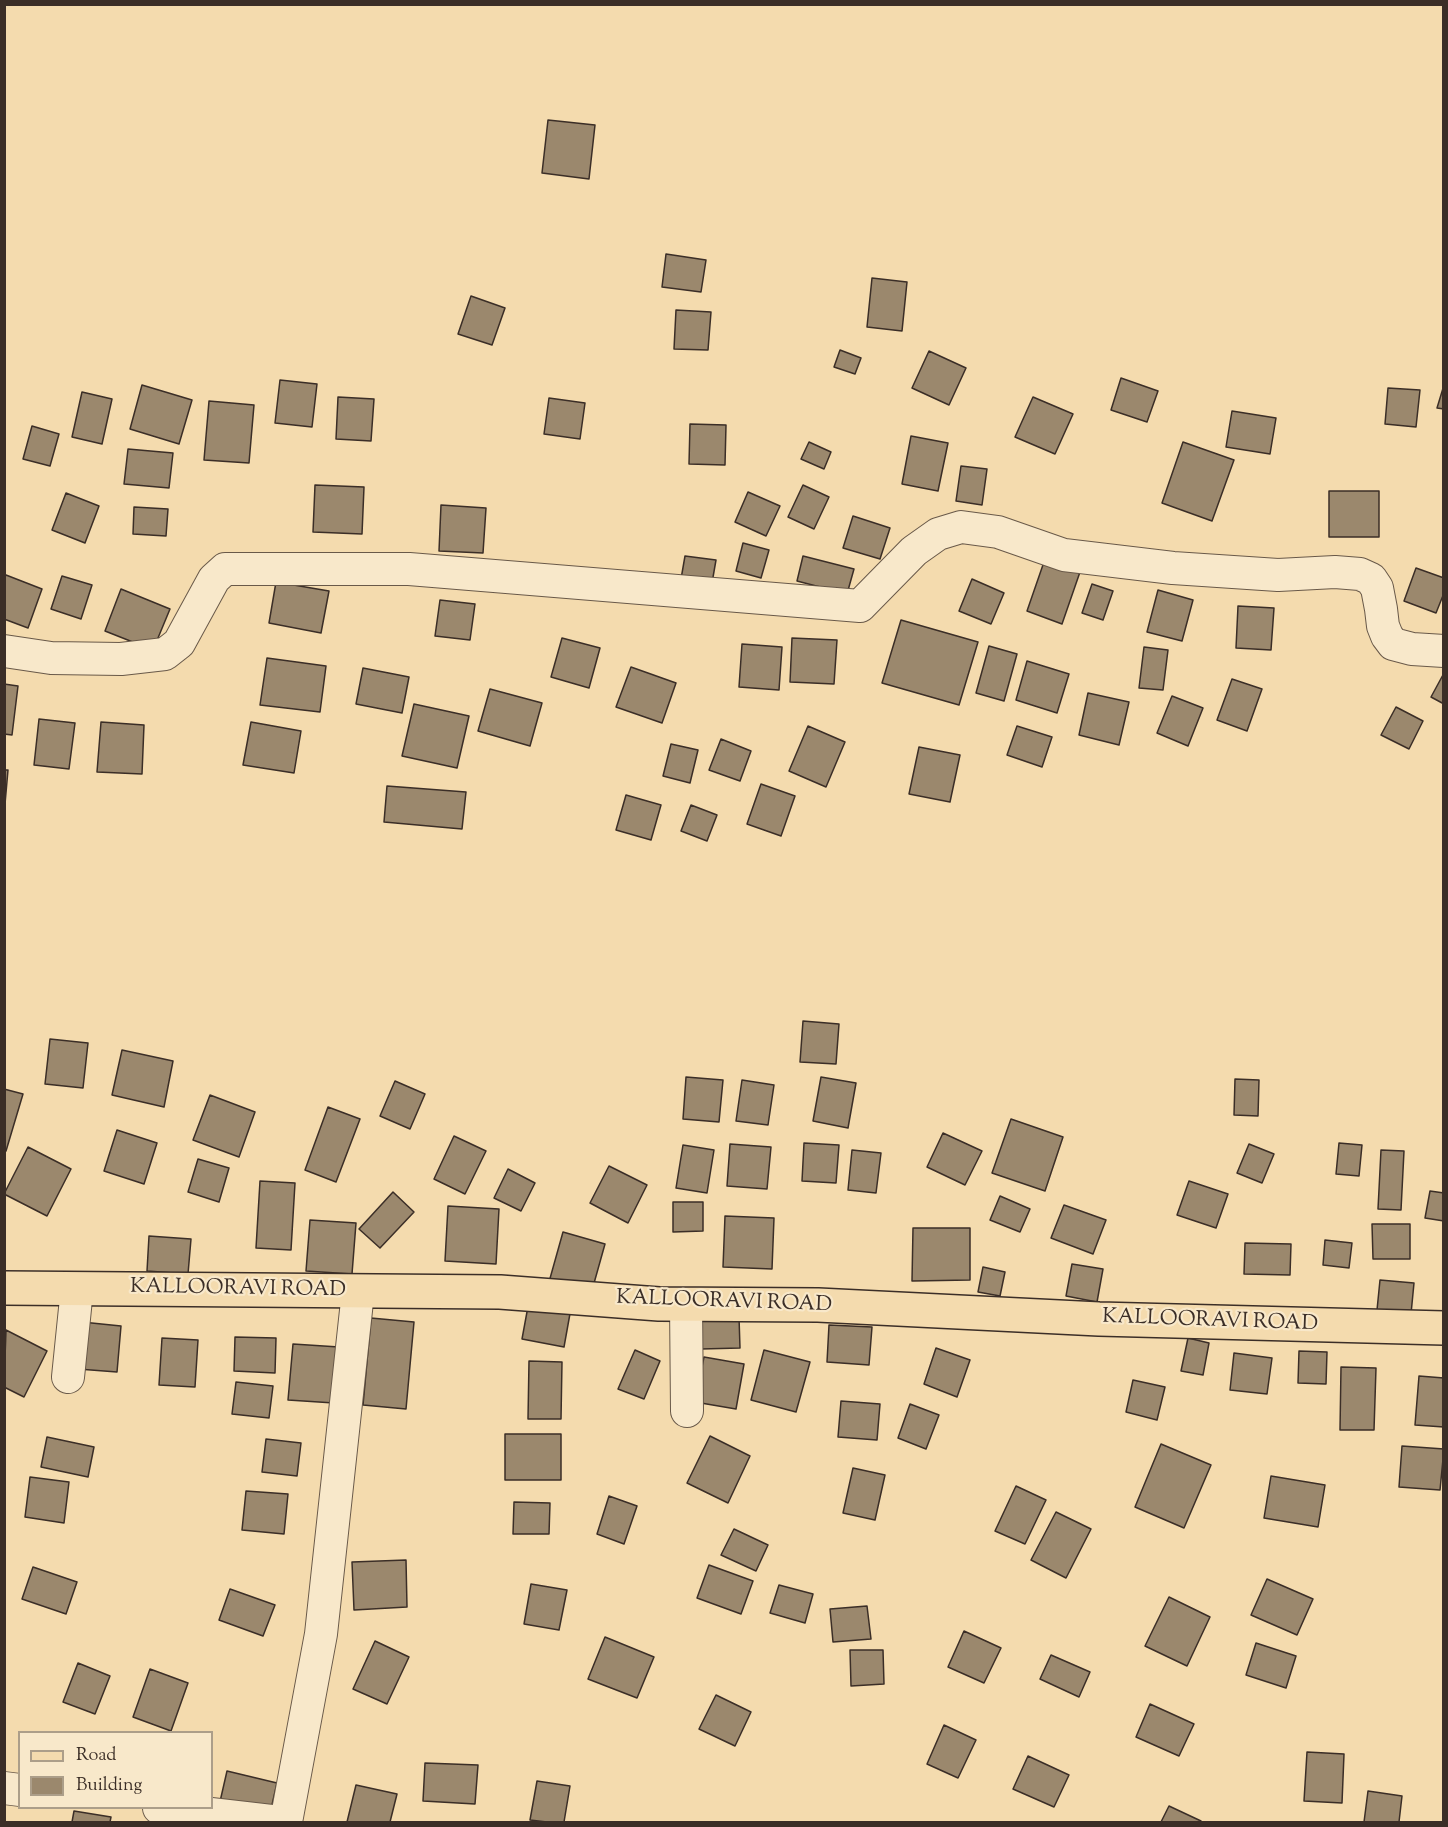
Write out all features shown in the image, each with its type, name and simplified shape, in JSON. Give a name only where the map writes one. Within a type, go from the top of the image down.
[{"type":"main road","name":"KALLOORAVI ROAD","points":[[4,1288],[500,1292],[659,1304],[818,1305],[1099,1319],[1443,1328]]},
{"type":"street","points":[[4,651],[51,658],[121,659],[165,654],[179,643],[214,579],[225,569],[409,569],[860,606],[914,551],[938,534],[961,527],[998,532],[1064,555],[1097,559],[1278,575],[1335,572],[1360,574],[1371,579],[1377,588],[1383,626],[1387,636],[1394,644],[1412,649],[1443,651]]},
{"type":"street","points":[[68,1377],[77,1289]]},
{"type":"street","points":[[286,1822],[321,1634],[358,1292]]},
{"type":"street","points":[[686,1304],[687,1411]]},
{"type":"street","points":[[168,1809],[280,1822]]},
{"type":"building","points":[[548,120],[595,125],[589,179],[542,173]]},
{"type":"building","points":[[666,254],[706,260],[701,292],[662,287]]},
{"type":"building","points":[[872,278],[907,282],[902,331],[867,327]]},
{"type":"building","points":[[471,296],[505,308],[492,345],[458,334]]},
{"type":"building","points":[[676,310],[711,312],[708,350],[674,349]]},
{"type":"building","points":[[840,350],[861,358],[855,374],[834,367]]},
{"type":"building","points":[[929,351],[966,368],[949,405],[912,388]]},
{"type":"building","points":[[1121,378],[1158,391],[1147,422],[1111,410]]},
{"type":"building","points":[[280,380],[317,384],[312,427],[275,423]]},
{"type":"building","points":[[142,385],[192,400],[179,444],[130,429]]},
{"type":"building","points":[[1444,385],[1444,409],[1437,408]]},
{"type":"building","points":[[1388,388],[1420,390],[1416,427],[1385,424]]},
{"type":"building","points":[[82,392],[112,399],[102,444],[72,437]]},
{"type":"building","points":[[338,397],[374,399],[371,441],[336,439]]},
{"type":"building","points":[[1033,397],[1073,414],[1055,454],[1015,437]]},
{"type":"building","points":[[549,398],[585,403],[580,439],[544,434]]},
{"type":"building","points":[[209,401],[254,405],[249,463],[204,460]]},
{"type":"building","points":[[1232,411],[1276,418],[1270,454],[1226,447]]},
{"type":"building","points":[[690,424],[726,425],[725,465],[689,464]]},
{"type":"building","points":[[32,426],[59,434],[50,466],[23,459]]},
{"type":"building","points":[[911,436],[948,443],[938,491],[902,484]]},
{"type":"building","points":[[809,442],[831,452],[824,469],[801,459]]},
{"type":"building","points":[[1183,442],[1234,460],[1212,521],[1162,503]]},
{"type":"building","points":[[128,449],[173,453],[169,488],[124,484]]},
{"type":"building","points":[[961,466],[987,469],[982,505],[956,501]]},
{"type":"building","points":[[315,485],[364,487],[362,534],[313,532]]},
{"type":"building","points":[[803,485],[829,497],[814,529],[788,517]]},
{"type":"building","points":[[1329,491],[1379,491],[1379,537],[1329,537]]},
{"type":"building","points":[[748,492],[780,506],[766,536],[735,522]]},
{"type":"building","points":[[66,493],[99,506],[85,543],[52,530]]},
{"type":"building","points":[[441,505],[486,508],[483,553],[439,551]]},
{"type":"building","points":[[134,507],[168,509],[166,536],[133,534]]},
{"type":"building","points":[[853,516],[890,528],[880,559],[843,548]]},
{"type":"building","points":[[743,543],[769,550],[761,578],[736,571]]},
{"type":"building","points":[[685,556],[716,560],[712,583],[681,579]]},
{"type":"building","points":[[803,556],[854,569],[847,594],[797,581]]},
{"type":"building","points":[[1045,559],[1080,572],[1062,624],[1027,611]]},
{"type":"building","points":[[1416,568],[1444,578],[1444,593],[1436,613],[1404,601]]},
{"type":"building","points":[[6,575],[42,589],[28,628],[4,619],[4,579]]},
{"type":"building","points":[[62,576],[92,585],[81,619],[51,609]]},
{"type":"building","points":[[972,579],[1004,593],[991,624],[959,611]]},
{"type":"building","points":[[276,582],[329,591],[321,633],[269,623]]},
{"type":"building","points":[[1092,584],[1113,591],[1103,620],[1082,613]]},
{"type":"building","points":[[121,589],[170,609],[153,650],[105,631]]},
{"type":"building","points":[[1158,590],[1193,600],[1182,641],[1147,632]]},
{"type":"building","points":[[440,600],[475,604],[470,640],[435,636]]},
{"type":"building","points":[[1238,606],[1274,608],[1271,650],[1236,648]]},
{"type":"building","points":[[901,620],[978,642],[959,705],[882,683]]},
{"type":"building","points":[[562,638],[600,648],[589,688],[551,677]]},
{"type":"building","points":[[792,638],[837,640],[834,684],[790,682]]},
{"type":"building","points":[[742,644],[782,647],[779,690],[739,687]]},
{"type":"building","points":[[989,646],[1017,654],[1004,701],[976,693]]},
{"type":"building","points":[[1144,647],[1168,650],[1163,690],[1139,688]]},
{"type":"building","points":[[267,658],[326,666],[320,712],[260,705]]},
{"type":"building","points":[[1027,661],[1069,674],[1057,713],[1016,700]]},
{"type":"building","points":[[631,667],[676,683],[662,723],[616,707]]},
{"type":"building","points":[[363,668],[409,677],[402,713],[356,704]]},
{"type":"building","points":[[1444,673],[1444,704],[1431,697]]},
{"type":"building","points":[[1232,679],[1262,689],[1247,731],[1217,720]]},
{"type":"building","points":[[4,684],[18,686],[12,735],[4,734]]},
{"type":"building","points":[[490,689],[542,703],[530,746],[478,731]]},
{"type":"building","points":[[1088,693],[1129,702],[1119,745],[1079,735]]},
{"type":"building","points":[[1172,696],[1203,708],[1188,746],[1157,733]]},
{"type":"building","points":[[414,704],[469,716],[457,768],[402,756]]},
{"type":"building","points":[[1396,707],[1423,721],[1409,749],[1381,735]]},
{"type":"building","points":[[39,719],[75,723],[69,769],[34,765]]},
{"type":"building","points":[[101,722],[144,725],[142,774],[97,772]]},
{"type":"building","points":[[251,722],[301,731],[294,773],[243,765]]},
{"type":"building","points":[[808,726],[845,742],[826,787],[789,771]]},
{"type":"building","points":[[1017,726],[1052,737],[1042,767],[1007,755]]},
{"type":"building","points":[[721,739],[751,751],[740,781],[709,770]]},
{"type":"building","points":[[671,744],[698,750],[690,783],[663,776]]},
{"type":"building","points":[[919,747],[960,755],[950,802],[909,794]]},
{"type":"building","points":[[4,770],[8,770],[5,804],[4,804]]},
{"type":"building","points":[[761,784],[795,796],[781,836],[747,824]]},
{"type":"building","points":[[387,786],[466,792],[462,829],[384,822]]},
{"type":"building","points":[[626,795],[661,805],[651,840],[616,830]]},
{"type":"building","points":[[691,805],[717,815],[707,841],[681,831]]},
{"type":"building","points":[[803,1021],[839,1024],[836,1064],[800,1062]]},
{"type":"building","points":[[50,1039],[88,1043],[83,1088],[45,1084]]},
{"type":"building","points":[[122,1050],[173,1061],[164,1107],[112,1095]]},
{"type":"building","points":[[686,1077],[723,1080],[719,1122],[683,1119]]},
{"type":"building","points":[[821,1077],[856,1083],[848,1128],[813,1121]]},
{"type":"building","points":[[1235,1079],[1259,1080],[1258,1116],[1234,1115]]},
{"type":"building","points":[[742,1080],[774,1085],[768,1125],[736,1121]]},
{"type":"building","points":[[395,1081],[425,1094],[410,1129],[380,1116]]},
{"type":"building","points":[[4,1089],[23,1094],[6,1151],[4,1151]]},
{"type":"building","points":[[210,1095],[255,1112],[239,1157],[193,1140]]},
{"type":"building","points":[[328,1107],[360,1119],[336,1182],[305,1170]]},
{"type":"building","points":[[1011,1119],[1063,1137],[1045,1191],[992,1173]]},
{"type":"building","points":[[117,1130],[157,1143],[144,1184],[104,1171]]},
{"type":"building","points":[[943,1133],[982,1151],[965,1185],[927,1167]]},
{"type":"building","points":[[454,1136],[486,1151],[465,1194],[434,1179]]},
{"type":"building","points":[[804,1143],[839,1145],[836,1183],[802,1181]]},
{"type":"building","points":[[1339,1143],[1362,1145],[1359,1176],[1336,1174]]},
{"type":"building","points":[[730,1144],[771,1147],[767,1189],[727,1186]]},
{"type":"building","points":[[1249,1144],[1274,1154],[1262,1183],[1237,1173]]},
{"type":"building","points":[[683,1145],[714,1150],[707,1193],[676,1188]]},
{"type":"building","points":[[28,1147],[71,1169],[47,1216],[4,1194]]},
{"type":"building","points":[[852,1150],[881,1153],[876,1193],[848,1190]]},
{"type":"building","points":[[1381,1150],[1404,1151],[1401,1210],[1378,1209]]},
{"type":"building","points":[[198,1159],[229,1168],[219,1202],[188,1192]]},
{"type":"building","points":[[609,1166],[647,1185],[628,1223],[590,1203]]},
{"type":"building","points":[[508,1169],[535,1183],[521,1211],[494,1198]]},
{"type":"building","points":[[260,1181],[295,1183],[291,1250],[256,1248]]},
{"type":"building","points":[[1189,1181],[1228,1194],[1216,1228],[1177,1215]]},
{"type":"building","points":[[1430,1191],[1444,1193],[1444,1221],[1425,1218]]},
{"type":"building","points":[[393,1192],[414,1212],[380,1248],[359,1229]]},
{"type":"building","points":[[1000,1196],[1030,1209],[1020,1232],[990,1220]]},
{"type":"building","points":[[673,1202],[703,1202],[703,1231],[673,1232]]},
{"type":"building","points":[[1064,1205],[1106,1220],[1093,1254],[1051,1238]]},
{"type":"building","points":[[448,1206],[499,1209],[496,1264],[445,1261]]},
{"type":"building","points":[[725,1216],[774,1218],[772,1269],[723,1267]]},
{"type":"building","points":[[310,1220],[356,1223],[352,1274],[306,1271]]},
{"type":"building","points":[[1372,1224],[1410,1224],[1410,1259],[1373,1259]]},
{"type":"building","points":[[913,1228],[970,1228],[970,1280],[912,1281]]},
{"type":"building","points":[[563,1232],[605,1244],[591,1294],[549,1282]]},
{"type":"building","points":[[149,1236],[191,1239],[188,1274],[147,1271]]},
{"type":"building","points":[[1325,1240],[1352,1243],[1349,1268],[1323,1265]]},
{"type":"building","points":[[1245,1243],[1291,1244],[1290,1275],[1244,1274]]},
{"type":"building","points":[[1072,1264],[1103,1269],[1097,1302],[1066,1296]]},
{"type":"building","points":[[983,1267],[1005,1272],[1000,1296],[978,1292]]},
{"type":"building","points":[[1380,1280],[1414,1283],[1411,1314],[1377,1310]]},
{"type":"building","points":[[529,1301],[571,1308],[564,1347],[522,1339]]},
{"type":"building","points":[[739,1317],[740,1348],[701,1349],[700,1318]]},
{"type":"building","points":[[371,1318],[414,1322],[406,1409],[363,1405]]},
{"type":"building","points":[[82,1322],[121,1326],[117,1372],[78,1369]]},
{"type":"building","points":[[829,1325],[872,1327],[869,1365],[827,1362]]},
{"type":"building","points":[[6,1330],[47,1351],[24,1397],[4,1387]]},
{"type":"building","points":[[235,1337],[276,1338],[275,1373],[234,1371]]},
{"type":"building","points":[[162,1338],[198,1340],[195,1387],[159,1385]]},
{"type":"building","points":[[1188,1338],[1209,1343],[1203,1375],[1181,1371]]},
{"type":"building","points":[[293,1344],[339,1347],[334,1403],[288,1400]]},
{"type":"building","points":[[936,1348],[970,1360],[957,1397],[924,1384]]},
{"type":"building","points":[[635,1350],[660,1361],[644,1399],[618,1389]]},
{"type":"building","points":[[764,1350],[810,1362],[796,1412],[751,1400]]},
{"type":"building","points":[[1299,1351],[1327,1352],[1326,1384],[1298,1383]]},
{"type":"building","points":[[1234,1353],[1272,1358],[1267,1394],[1230,1390]]},
{"type":"building","points":[[704,1357],[744,1364],[736,1409],[695,1402]]},
{"type":"building","points":[[529,1361],[562,1362],[561,1419],[528,1419]]},
{"type":"building","points":[[1341,1367],[1376,1368],[1374,1430],[1340,1430]]},
{"type":"building","points":[[1419,1376],[1444,1378],[1444,1427],[1415,1425]]},
{"type":"building","points":[[1133,1380],[1165,1387],[1157,1420],[1126,1412]]},
{"type":"building","points":[[236,1382],[273,1386],[269,1418],[232,1414]]},
{"type":"building","points":[[841,1401],[880,1404],[877,1440],[838,1437]]},
{"type":"building","points":[[910,1404],[939,1415],[926,1449],[898,1438]]},
{"type":"building","points":[[505,1434],[561,1434],[561,1480],[505,1480]]},
{"type":"building","points":[[710,1436],[750,1456],[728,1503],[687,1483]]},
{"type":"building","points":[[47,1437],[94,1447],[88,1477],[41,1467]]},
{"type":"building","points":[[266,1439],[301,1443],[297,1476],[262,1472]]},
{"type":"building","points":[[1161,1444],[1211,1465],[1184,1528],[1135,1507]]},
{"type":"building","points":[[1402,1446],[1444,1449],[1440,1490],[1399,1487]]},
{"type":"building","points":[[853,1468],[885,1475],[875,1520],[843,1513]]},
{"type":"building","points":[[1271,1476],[1325,1485],[1318,1527],[1264,1518]]},
{"type":"building","points":[[30,1477],[69,1482],[64,1523],[25,1517]]},
{"type":"building","points":[[1016,1486],[1046,1500],[1025,1544],[995,1531]]},
{"type":"building","points":[[246,1491],[288,1494],[284,1534],[242,1530]]},
{"type":"building","points":[[609,1496],[637,1506],[624,1544],[597,1534]]},
{"type":"building","points":[[514,1502],[550,1503],[549,1534],[513,1534]]},
{"type":"building","points":[[1056,1512],[1091,1529],[1066,1578],[1031,1560]]},
{"type":"building","points":[[734,1529],[768,1545],[756,1571],[721,1555]]},
{"type":"building","points":[[406,1560],[407,1607],[354,1610],[352,1562]]},
{"type":"building","points":[[709,1565],[753,1581],[741,1614],[697,1598]]},
{"type":"building","points":[[33,1567],[77,1582],[66,1614],[22,1599]]},
{"type":"building","points":[[1267,1579],[1313,1599],[1297,1635],[1251,1615]]},
{"type":"building","points":[[531,1584],[567,1590],[559,1630],[524,1624]]},
{"type":"building","points":[[779,1585],[813,1594],[805,1623],[770,1613]]},
{"type":"building","points":[[230,1589],[275,1605],[263,1636],[219,1620]]},
{"type":"building","points":[[1169,1597],[1210,1617],[1187,1666],[1145,1646]]},
{"type":"building","points":[[867,1606],[871,1639],[833,1642],[830,1609]]},
{"type":"building","points":[[964,1631],[1001,1648],[984,1683],[948,1667]]},
{"type":"building","points":[[605,1637],[654,1657],[637,1698],[588,1679]]},
{"type":"building","points":[[375,1641],[409,1657],[387,1704],[353,1689]]},
{"type":"building","points":[[1256,1643],[1296,1656],[1286,1688],[1246,1675]]},
{"type":"building","points":[[850,1650],[883,1650],[884,1684],[851,1686]]},
{"type":"building","points":[[1051,1655],[1090,1672],[1079,1697],[1040,1679]]},
{"type":"building","points":[[78,1663],[110,1676],[95,1714],[63,1702]]},
{"type":"building","points":[[150,1669],[188,1683],[171,1731],[133,1717]]},
{"type":"building","points":[[716,1695],[751,1712],[735,1746],[699,1729]]},
{"type":"building","points":[[1150,1704],[1194,1724],[1179,1756],[1136,1737]]},
{"type":"building","points":[[944,1725],[976,1740],[958,1778],[927,1764]]},
{"type":"building","points":[[1307,1752],[1344,1754],[1342,1803],[1304,1801]]},
{"type":"building","points":[[1028,1756],[1069,1775],[1054,1807],[1013,1789]]},
{"type":"building","points":[[425,1763],[478,1765],[475,1804],[423,1801]]},
{"type":"building","points":[[227,1771],[277,1783],[269,1818],[219,1806]]},
{"type":"building","points":[[537,1781],[570,1786],[564,1822],[530,1820]]},
{"type":"building","points":[[356,1785],[397,1794],[390,1822],[347,1822]]},
{"type":"building","points":[[1368,1791],[1402,1796],[1399,1822],[1364,1822]]},
{"type":"building","points":[[1169,1806],[1201,1821],[1161,1822]]},
{"type":"building","points":[[74,1811],[111,1817],[110,1822],[72,1822]]}]
